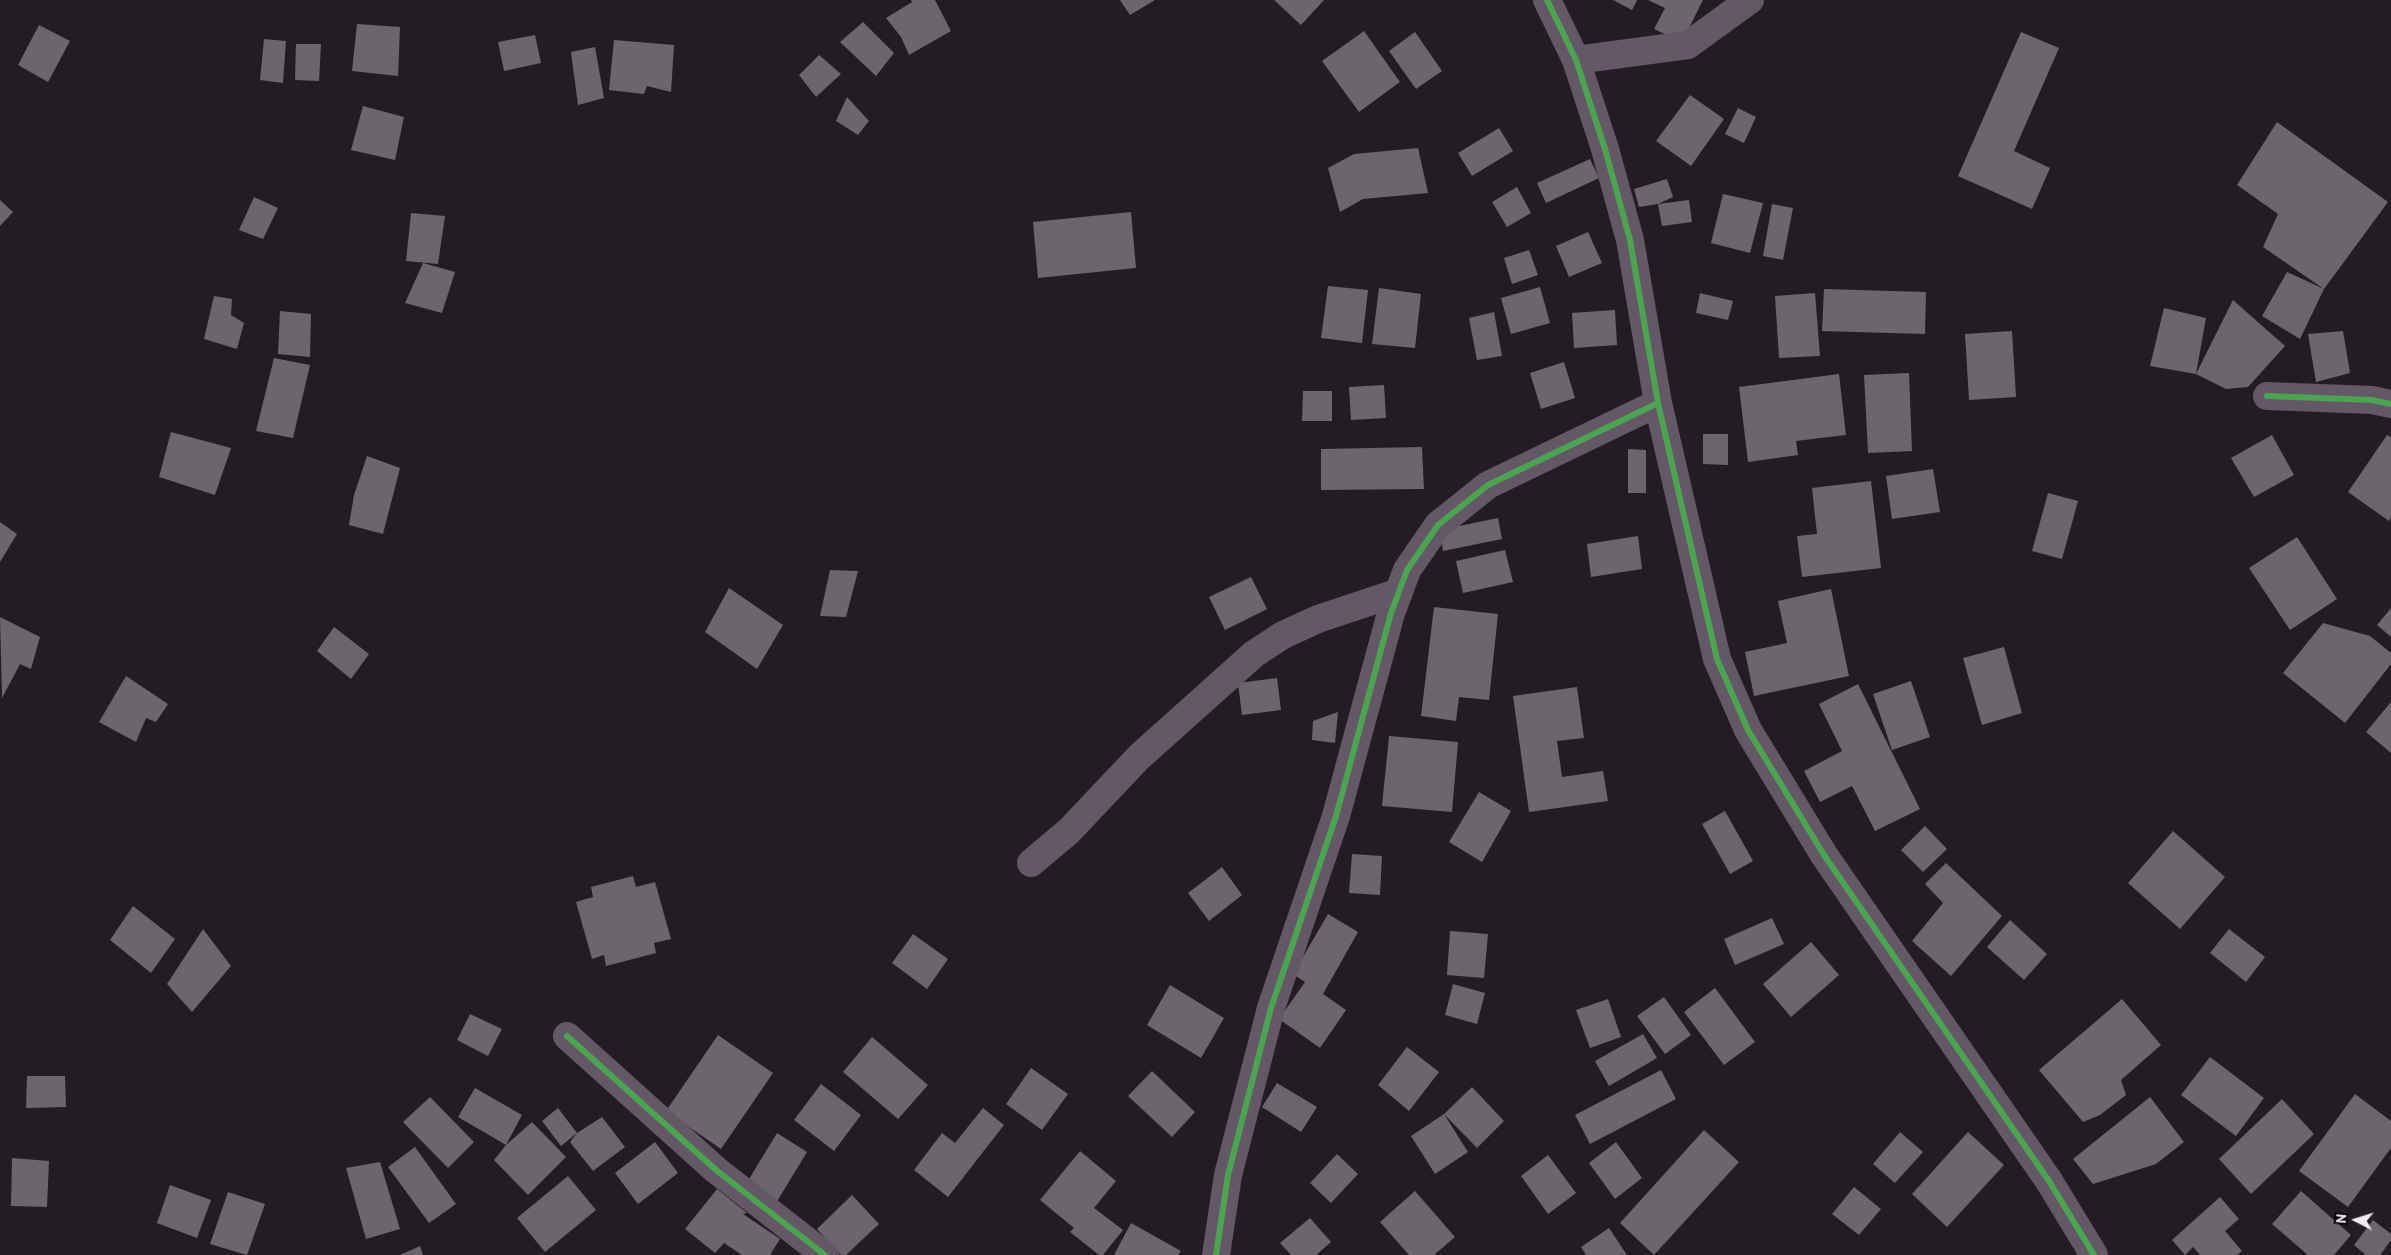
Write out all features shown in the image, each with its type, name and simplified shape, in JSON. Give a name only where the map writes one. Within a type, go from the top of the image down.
[{"type":"street","points":[[1547,0],[1576,60],[1605,149],[1630,240],[1658,404],[1717,659],[1748,730],[1824,855],[2049,1181],[2094,1255]]},
{"type":"street","points":[[1576,60],[1688,45],[1750,0]]},
{"type":"street","points":[[2267,396],[2372,400],[2391,404]]},
{"type":"street","points":[[1216,1255],[1228,1176],[1271,1008],[1336,816],[1391,613],[1407,570],[1438,525],[1488,485],[1658,404]]},
{"type":"street","points":[[1031,863],[1069,832],[1139,757],[1254,654],[1283,635],[1318,618],[1399,592]]},
{"type":"street","points":[[567,1036],[716,1170],[825,1255]]},
{"type":"building","points":[[911,0],[935,0],[951,31],[909,55],[901,37],[886,18],[912,2]]},
{"type":"building","points":[[1120,0],[1155,0],[1130,15]]},
{"type":"building","points":[[1274,0],[1324,0],[1301,25]]},
{"type":"building","points":[[1613,0],[1637,0],[1632,10]]},
{"type":"building","points":[[1648,0],[1703,0],[1682,42],[1654,29],[1665,8]]},
{"type":"building","points":[[863,22],[894,53],[876,76],[840,42]]},
{"type":"building","points":[[357,24],[400,27],[398,76],[352,71]]},
{"type":"building","points":[[39,25],[70,41],[48,82],[18,65]]},
{"type":"building","points":[[1364,31],[1400,82],[1359,112],[1322,61]]},
{"type":"building","points":[[1415,32],[1442,71],[1416,89],[1389,51]]},
{"type":"building","points":[[2021,32],[2059,48],[2014,151],[2050,168],[2032,209],[1958,176]]},
{"type":"building","points":[[535,35],[541,63],[504,71],[498,42]]},
{"type":"building","points":[[264,39],[286,41],[283,83],[260,80]]},
{"type":"building","points":[[614,40],[674,45],[671,92],[647,86],[644,94],[609,90]]},
{"type":"building","points":[[296,44],[321,44],[319,81],[295,80]]},
{"type":"building","points":[[595,47],[604,98],[578,105],[571,52]]},
{"type":"building","points":[[819,55],[841,74],[816,97],[799,75]]},
{"type":"building","points":[[1690,95],[1724,119],[1691,166],[1656,141]]},
{"type":"building","points":[[847,97],[869,121],[858,135],[836,121]]},
{"type":"building","points":[[363,106],[404,117],[395,160],[351,150]]},
{"type":"building","points":[[1738,108],[1756,117],[1744,143],[1725,134]]},
{"type":"building","points":[[2277,122],[2388,202],[2324,289],[2263,247],[2278,214],[2237,185]]},
{"type":"building","points":[[1499,128],[1513,151],[1472,176],[1458,153]]},
{"type":"building","points":[[1418,148],[1428,193],[1363,199],[1340,212],[1328,168],[1354,154]]},
{"type":"building","points":[[1590,159],[1599,178],[1546,203],[1537,183]]},
{"type":"building","points":[[1667,179],[1673,197],[1658,204],[1639,207],[1634,189]]},
{"type":"building","points":[[1517,187],[1531,213],[1507,227],[1492,202]]},
{"type":"building","points":[[1723,194],[1763,203],[1750,253],[1711,243]]},
{"type":"building","points":[[254,197],[278,208],[263,239],[239,230]]},
{"type":"building","points":[[0,200],[13,212],[0,226]]},
{"type":"building","points":[[1689,200],[1692,222],[1662,226],[1658,204]]},
{"type":"building","points":[[1772,204],[1793,208],[1783,260],[1763,256]]},
{"type":"building","points":[[1131,212],[1136,268],[1038,278],[1033,222]]},
{"type":"building","points":[[411,213],[445,216],[438,264],[406,261]]},
{"type":"building","points":[[1588,232],[1602,263],[1569,277],[1556,246]]},
{"type":"building","points":[[1529,250],[1538,275],[1512,284],[1504,258]]},
{"type":"building","points":[[423,263],[455,272],[442,313],[405,303]]},
{"type":"building","points":[[2287,272],[2324,289],[2300,339],[2262,316]]},
{"type":"building","points":[[1328,286],[1368,290],[1362,343],[1321,338]]},
{"type":"building","points":[[1540,287],[1550,323],[1511,334],[1501,298]]},
{"type":"building","points":[[1379,288],[1421,294],[1415,348],[1372,344]]},
{"type":"building","points":[[1824,289],[1926,292],[1925,334],[1822,331]]},
{"type":"building","points":[[1700,293],[1733,301],[1728,320],[1696,313]]},
{"type":"building","points":[[1815,293],[1820,356],[1779,358],[1775,296]]},
{"type":"building","points":[[214,296],[232,299],[231,315],[244,323],[237,349],[204,339]]},
{"type":"building","points":[[2233,300],[2285,346],[2248,387],[2226,389],[2196,374]]},
{"type":"building","points":[[2164,308],[2206,318],[2196,374],[2150,366]]},
{"type":"building","points":[[1615,310],[1617,345],[1574,348],[1572,313]]},
{"type":"building","points":[[280,311],[311,314],[310,357],[278,354]]},
{"type":"building","points":[[1494,312],[1502,356],[1477,360],[1469,318]]},
{"type":"building","points":[[2012,331],[2016,397],[1969,400],[1965,334]]},
{"type":"building","points":[[2343,331],[2350,373],[2316,382],[2308,334]]},
{"type":"building","points":[[274,358],[310,365],[293,438],[256,431]]},
{"type":"building","points":[[1564,362],[1575,398],[1541,409],[1530,373]]},
{"type":"building","points":[[1909,373],[1912,451],[1868,453],[1864,375]]},
{"type":"building","points":[[1839,374],[1846,435],[1796,441],[1798,455],[1748,462],[1739,387]]},
{"type":"building","points":[[1384,385],[1386,418],[1351,420],[1349,387]]},
{"type":"building","points":[[1303,391],[1332,391],[1332,421],[1302,421]]},
{"type":"building","points":[[171,432],[231,448],[215,495],[159,477]]},
{"type":"building","points":[[1703,434],[1728,434],[1728,465],[1703,464]]},
{"type":"building","points":[[2272,435],[2294,475],[2254,497],[2231,458]]},
{"type":"building","points":[[2387,435],[2391,437],[2391,517],[2389,521],[2348,492]]},
{"type":"building","points":[[1422,447],[1424,489],[1321,490],[1321,449]]},
{"type":"building","points":[[1628,449],[1646,450],[1646,493],[1628,493]]},
{"type":"building","points":[[367,456],[400,468],[383,534],[349,525],[354,495]]},
{"type":"building","points":[[1933,469],[1940,512],[1892,519],[1886,476]]},
{"type":"building","points":[[1871,481],[1881,568],[1802,577],[1797,536],[1817,534],[1812,488]]},
{"type":"building","points":[[2048,493],[2078,501],[2062,559],[2032,551]]},
{"type":"building","points":[[1498,518],[1502,539],[1443,551],[1440,530]]},
{"type":"building","points":[[0,522],[17,534],[0,562]]},
{"type":"building","points":[[1638,536],[1642,569],[1591,577],[1587,544]]},
{"type":"building","points":[[2297,537],[2337,599],[2290,630],[2249,568]]},
{"type":"building","points":[[1505,550],[1513,582],[1463,593],[1456,561]]},
{"type":"building","points":[[830,570],[858,571],[846,617],[820,616]]},
{"type":"building","points":[[1251,577],[1267,609],[1225,630],[1209,597]]},
{"type":"building","points":[[729,588],[783,625],[757,669],[705,632]]},
{"type":"building","points":[[1831,589],[1849,676],[1754,696],[1745,652],[1787,643],[1778,601]]},
{"type":"building","points":[[1434,607],[1498,614],[1489,700],[1459,697],[1456,721],[1421,716]]},
{"type":"building","points":[[2391,608],[2391,637],[2377,625]]},
{"type":"building","points":[[0,617],[40,637],[31,669],[20,664],[2,698]]},
{"type":"building","points":[[2323,623],[2370,636],[2391,653],[2391,664],[2345,723],[2283,673]]},
{"type":"building","points":[[334,627],[369,654],[351,679],[317,651]]},
{"type":"building","points":[[2004,647],[2022,713],[1982,725],[1963,658]]},
{"type":"building","points":[[126,676],[168,704],[156,722],[146,718],[136,742],[99,722]]},
{"type":"building","points":[[1277,678],[1281,710],[1242,715],[1238,683]]},
{"type":"building","points":[[1911,681],[1930,737],[1892,750],[1873,694]]},
{"type":"building","points":[[1858,684],[1920,809],[1875,831],[1852,786],[1820,802],[1804,771],[1842,751],[1819,704]]},
{"type":"building","points":[[1577,687],[1584,738],[1557,741],[1562,777],[1603,771],[1608,801],[1529,812],[1513,696]]},
{"type":"building","points":[[2391,702],[2391,753],[2366,732]]},
{"type":"building","points":[[1338,712],[1335,743],[1312,740],[1313,721]]},
{"type":"building","points":[[1389,736],[1458,742],[1452,812],[1382,806]]},
{"type":"building","points":[[1479,792],[1511,811],[1482,862],[1449,842]]},
{"type":"building","points":[[1725,811],[1753,861],[1730,874],[1702,824]]},
{"type":"building","points":[[1925,826],[1947,849],[1923,872],[1901,850]]},
{"type":"building","points":[[2173,831],[2225,877],[2180,929],[2128,883]]},
{"type":"building","points":[[1352,854],[1382,856],[1380,895],[1349,893]]},
{"type":"building","points":[[1946,863],[2002,916],[1951,976],[1912,941],[1943,903],[1925,884]]},
{"type":"building","points":[[1222,867],[1242,895],[1209,921],[1188,893]]},
{"type":"building","points":[[633,876],[636,887],[655,882],[671,939],[654,943],[656,953],[606,966],[604,955],[592,959],[576,902],[593,897],[591,887]]},
{"type":"building","points":[[133,906],[175,939],[151,973],[110,940]]},
{"type":"building","points":[[1328,914],[1358,932],[1323,994],[1346,1010],[1320,1048],[1279,1019],[1305,982],[1293,974]]},
{"type":"building","points":[[1772,918],[1784,944],[1735,965],[1724,939]]},
{"type":"building","points":[[2010,920],[2047,954],[2024,980],[1987,947]]},
{"type":"building","points":[[203,929],[231,966],[192,1012],[167,984]]},
{"type":"building","points":[[2229,929],[2265,957],[2246,982],[2210,953]]},
{"type":"building","points":[[1450,931],[1488,934],[1484,978],[1447,975]]},
{"type":"building","points":[[913,934],[948,959],[927,989],[892,963]]},
{"type":"building","points":[[1811,942],[1839,975],[1791,1017],[1763,984]]},
{"type":"building","points":[[1453,984],[1485,993],[1477,1024],[1445,1015]]},
{"type":"building","points":[[1170,985],[1224,1018],[1201,1058],[1147,1025]]},
{"type":"building","points":[[1715,988],[1755,1042],[1724,1065],[1684,1012]]},
{"type":"building","points":[[1664,997],[1691,1035],[1665,1054],[1637,1016]]},
{"type":"building","points":[[1608,999],[1621,1037],[1590,1048],[1576,1010]]},
{"type":"building","points":[[2122,999],[2161,1045],[2121,1080],[2126,1095],[2100,1115],[2083,1122],[2039,1070]]},
{"type":"building","points":[[470,1014],[502,1029],[488,1056],[457,1040]]},
{"type":"building","points":[[1643,1034],[1657,1058],[1609,1086],[1595,1061]]},
{"type":"building","points":[[718,1035],[773,1073],[721,1149],[666,1111]]},
{"type":"building","points":[[872,1037],[928,1085],[898,1119],[843,1072]]},
{"type":"building","points":[[1407,1047],[1439,1072],[1409,1111],[1378,1085]]},
{"type":"building","points":[[2210,1057],[2264,1098],[2236,1136],[2181,1095]]},
{"type":"building","points":[[1031,1068],[1068,1094],[1042,1130],[1006,1104]]},
{"type":"building","points":[[1661,1070],[1676,1099],[1590,1144],[1575,1115]]},
{"type":"building","points":[[1152,1071],[1195,1112],[1172,1137],[1128,1096]]},
{"type":"building","points":[[27,1076],[65,1076],[66,1107],[26,1108]]},
{"type":"building","points":[[1277,1083],[1317,1107],[1301,1132],[1262,1107]]},
{"type":"building","points":[[821,1084],[861,1115],[834,1151],[794,1120]]},
{"type":"building","points":[[1472,1087],[1504,1121],[1477,1148],[1444,1114]]},
{"type":"building","points":[[475,1088],[522,1115],[506,1145],[458,1117]]},
{"type":"building","points":[[2355,1094],[2391,1121],[2391,1148],[2348,1207],[2299,1171]]},
{"type":"building","points":[[430,1097],[474,1142],[448,1168],[403,1122]]},
{"type":"building","points":[[2150,1097],[2184,1142],[2156,1164],[2093,1184],[2073,1159]]},
{"type":"building","points":[[2282,1099],[2314,1134],[2251,1194],[2219,1159]]},
{"type":"building","points":[[558,1108],[577,1133],[561,1146],[542,1121]]},
{"type":"building","points":[[983,1108],[1004,1125],[948,1197],[914,1170],[942,1133],[955,1143]]},
{"type":"building","points":[[1444,1114],[1468,1152],[1435,1174],[1411,1136]]},
{"type":"building","points":[[602,1117],[625,1147],[593,1171],[570,1142],[577,1133]]},
{"type":"building","points":[[532,1122],[566,1157],[528,1195],[494,1160],[506,1145]]},
{"type":"building","points":[[1704,1130],[1739,1162],[1654,1255],[1620,1223]]},
{"type":"building","points":[[1900,1132],[1923,1152],[1895,1183],[1873,1164]]},
{"type":"building","points":[[1968,1132],[2004,1165],[1947,1227],[1912,1194]]},
{"type":"building","points":[[777,1133],[807,1152],[776,1203],[746,1184]]},
{"type":"building","points":[[655,1142],[678,1173],[638,1204],[615,1173]]},
{"type":"building","points":[[1616,1142],[1642,1178],[1615,1199],[1589,1163]]},
{"type":"building","points":[[415,1147],[456,1204],[429,1223],[388,1167]]},
{"type":"building","points":[[1080,1151],[1116,1181],[1094,1208],[1123,1230],[1103,1255],[1099,1255],[1070,1232],[1074,1228],[1040,1200]]},
{"type":"building","points":[[1337,1154],[1358,1174],[1331,1203],[1310,1183]]},
{"type":"building","points":[[1548,1155],[1576,1193],[1548,1214],[1521,1176]]},
{"type":"building","points":[[12,1158],[49,1161],[47,1207],[11,1206]]},
{"type":"building","points":[[380,1162],[400,1229],[366,1239],[346,1168]]},
{"type":"building","points":[[568,1176],[596,1210],[545,1252],[517,1218]]},
{"type":"building","points":[[170,1185],[211,1200],[197,1238],[157,1223]]},
{"type":"building","points":[[1854,1187],[1881,1209],[1859,1235],[1832,1214]]},
{"type":"building","points":[[717,1189],[747,1213],[743,1214],[780,1239],[770,1255],[742,1255],[724,1243],[715,1253],[685,1229]]},
{"type":"building","points":[[1415,1191],[1455,1237],[1434,1255],[1409,1255],[1380,1222]]},
{"type":"building","points":[[2301,1191],[2351,1235],[2334,1255],[2308,1255],[2272,1224]]},
{"type":"building","points":[[228,1192],[265,1204],[247,1255],[210,1244]]},
{"type":"building","points":[[852,1195],[879,1224],[846,1255],[841,1255],[817,1229]]},
{"type":"building","points":[[2220,1197],[2239,1219],[2225,1231],[2242,1251],[2237,1255],[2200,1255],[2193,1247],[2185,1255],[2172,1240]]},
{"type":"building","points":[[1310,1218],[1331,1242],[1316,1255],[1291,1255],[1280,1243]]},
{"type":"building","points":[[2373,1220],[2391,1234],[2391,1240],[2380,1255],[2366,1255],[2354,1245]]},
{"type":"building","points":[[1131,1223],[1181,1251],[1178,1255],[1114,1255]]},
{"type":"building","points":[[1609,1228],[1627,1255],[1586,1255],[1581,1247]]},
{"type":"building","points":[[420,1246],[423,1255],[400,1255]]},
{"type":"cycle path","points":[[1547,0],[1576,60],[1605,149],[1630,240],[1658,403],[1717,659],[1748,730],[1824,855],[2049,1181],[2094,1255]]},
{"type":"cycle path","points":[[2267,396],[2372,400],[2391,404]]},
{"type":"cycle path","points":[[1216,1255],[1228,1175],[1271,1008],[1336,816],[1391,613],[1407,570],[1438,525],[1488,485],[1658,403]]},
{"type":"cycle path","points":[[567,1036],[716,1170],[825,1255]]}]
